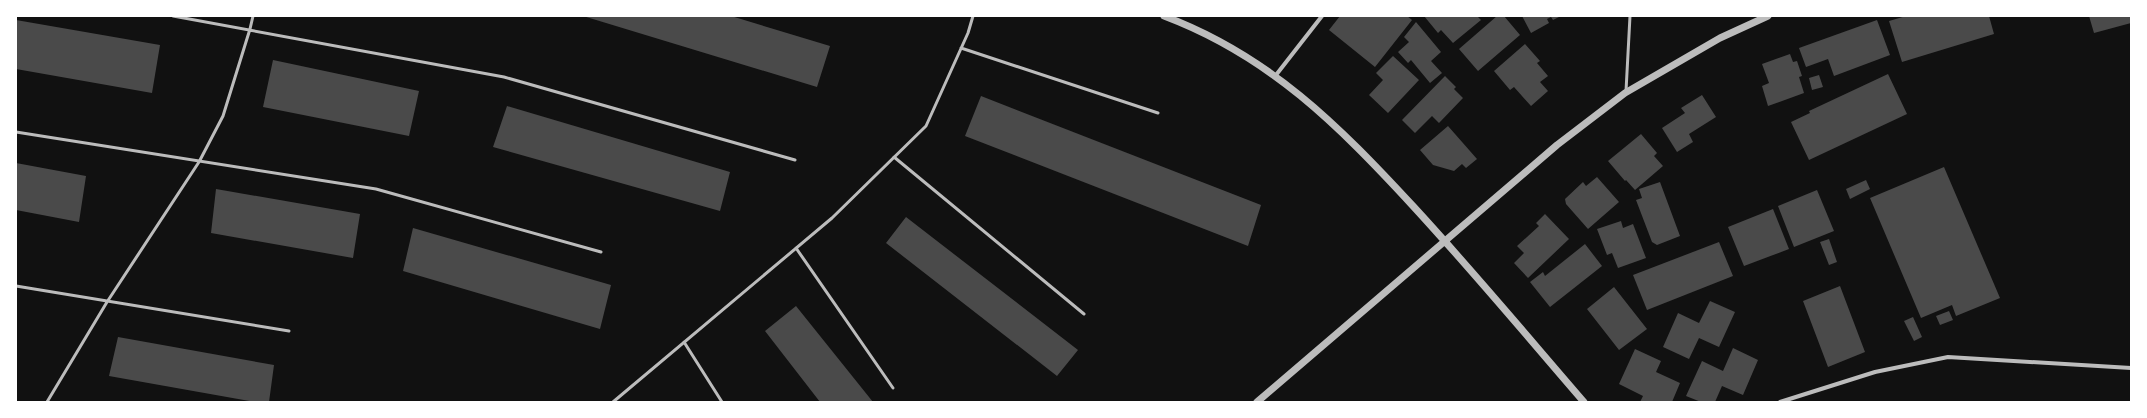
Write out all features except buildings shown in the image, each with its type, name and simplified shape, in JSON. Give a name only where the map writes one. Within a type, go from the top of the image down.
[{"type":"street","points":[[1164,16],[1185,24],[1240,51],[1276,75],[1331,120],[1445,240],[1584,402]]},
{"type":"street","points":[[1276,75],[1322,16]]},
{"type":"street","points":[[1258,402],[1557,145],[1626,93],[1720,38],[1768,16]]},
{"type":"street","points":[[1780,402],[1875,372],[1948,357],[2131,368]]},
{"type":"lane","points":[[173,16],[504,77],[795,160]]},
{"type":"lane","points":[[47,402],[107,302],[199,162],[223,116],[250,30],[252,16]]},
{"type":"lane","points":[[613,402],[832,218],[926,126],[961,48],[973,16]]},
{"type":"lane","points":[[1626,93],[1630,16]]},
{"type":"lane","points":[[961,48],[1158,113]]},
{"type":"lane","points":[[16,132],[376,189],[601,252]]},
{"type":"lane","points":[[894,157],[1084,314]]},
{"type":"lane","points":[[796,248],[893,388]]},
{"type":"lane","points":[[16,286],[289,331]]},
{"type":"lane","points":[[684,342],[722,402]]}]
